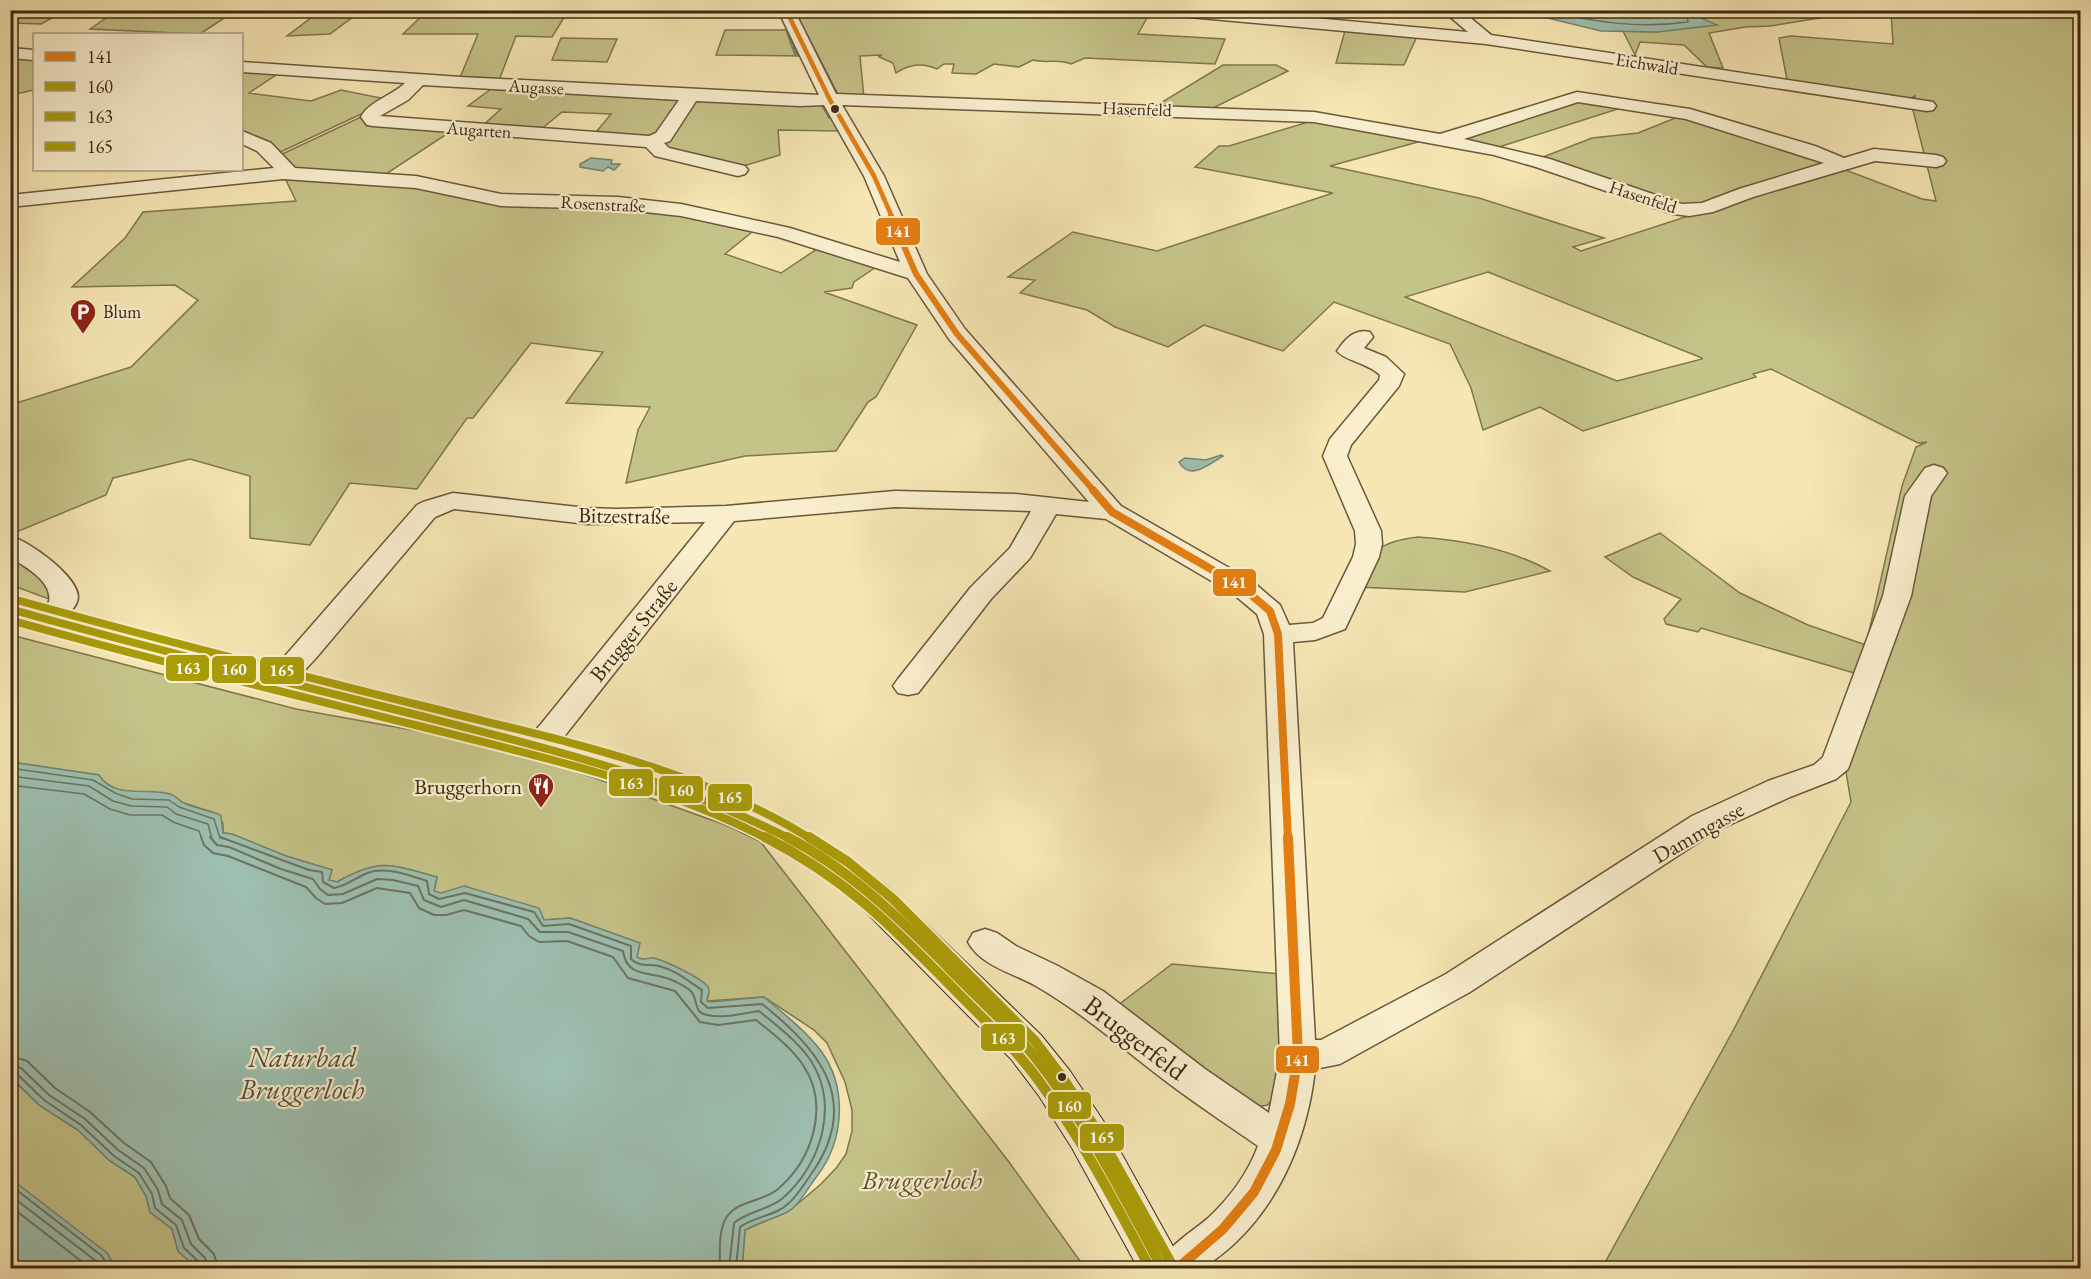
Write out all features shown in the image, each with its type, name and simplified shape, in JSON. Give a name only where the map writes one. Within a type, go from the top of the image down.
[{"type":"main road","points":[[27,614],[279,680],[538,744],[652,779],[724,807],[824,859],[864,888],[908,927],[1034,1056],[1089,1134],[1162,1269]]},
{"type":"street","points":[[786,10],[830,100],[874,176],[916,274],[957,334],[1112,512],[1242,587],[1270,611],[1278,634],[1298,1056],[1295,1085],[1281,1141],[1253,1194],[1223,1229],[1190,1254],[1178,1269]]},
{"type":"street","name":"Eichwald","points":[[1167,10],[1261,14],[1486,39],[1927,106]]},
{"type":"street","points":[[1349,10],[1367,27]]},
{"type":"street","points":[[1450,10],[1486,39]]},
{"type":"street","points":[[10,53],[33,55]]},
{"type":"street","name":"Augasse","points":[[243,67],[418,80],[830,100]]},
{"type":"street","name":"Augarten","points":[[418,80],[402,96],[371,114],[373,121],[651,142],[662,152],[738,170]]},
{"type":"street","points":[[651,142],[663,137],[691,95]]},
{"type":"street","name":"Hasenfeld","points":[[1443,139],[1577,97],[1655,106],[1690,114],[1808,150],[1843,164]]},
{"type":"street","name":"Hasenfeld","points":[[830,100],[1283,114],[1314,117],[1496,150],[1543,163],[1690,212],[1843,164],[1882,155],[1936,161]]},
{"type":"street","points":[[243,137],[264,147],[286,169],[283,173]]},
{"type":"street","name":"Rosenstraße","points":[[10,201],[283,173],[416,182],[501,200],[608,202],[681,210],[783,232],[916,274]]},
{"type":"street","points":[[1278,634],[1302,633],[1335,623],[1366,557],[1369,544],[1368,531],[1335,456],[1339,444],[1391,381],[1392,374],[1386,366],[1376,360],[1348,351],[1362,337]]},
{"type":"street","name":"Dammgasse","points":[[1298,1056],[1327,1054],[1458,983],[1703,824],[1779,789],[1825,772],[1837,762],[1897,596],[1918,496],[1934,473]]},
{"type":"street","name":"Bitzestraße","points":[[279,680],[432,507],[453,501],[587,516],[726,514],[895,499],[960,499],[1112,512]]},
{"type":"street","points":[[908,686],[981,593],[1021,552],[1048,505]]},
{"type":"street","name":"Brugger Straße","points":[[538,744],[552,731],[726,514]]},
{"type":"street","points":[[10,543],[46,570],[63,588],[65,595],[61,605],[27,614]]},
{"type":"street","name":"Bruggerfeld","points":[[985,942],[1004,955],[1046,975],[1090,1001],[1192,1080],[1281,1141]]},
{"type":"green space","points":[[11,10],[65,11],[41,24],[11,23]]},
{"type":"green space","points":[[116,11],[235,11],[202,33],[90,29]]},
{"type":"green space","points":[[320,11],[361,11],[330,34],[287,36]]},
{"type":"green space","points":[[427,11],[568,11],[552,37],[516,36],[498,83],[459,80],[478,34],[403,34]]},
{"type":"green space","points":[[795,11],[1151,11],[1138,34],[1225,39],[1215,64],[1085,58],[1071,64],[1062,61],[1033,60],[1019,67],[994,64],[976,74],[952,73],[954,64],[944,64],[937,69],[926,65],[916,65],[896,73],[893,63],[879,57],[881,55],[860,56],[864,98],[839,96]]},
{"type":"green space","points":[[1685,11],[1863,11],[1709,33],[1723,68],[1707,67],[1684,45],[1640,42],[1635,55],[1623,31],[1657,32],[1705,18]]},
{"type":"green space","points":[[1891,11],[2080,11],[2080,1268],[1602,1268],[1734,1029],[1851,802],[1845,766],[1861,675],[1701,628],[1698,632],[1666,624],[1664,619],[1681,599],[1633,577],[1605,557],[1660,533],[1740,593],[1808,625],[1866,645],[1902,486],[1916,447],[1927,442],[1918,443],[1771,369],[1753,374],[1756,377],[1583,431],[1540,407],[1483,430],[1471,388],[1450,344],[1334,302],[1283,351],[1204,325],[1168,347],[1115,327],[1087,310],[1020,293],[1035,280],[1008,277],[1073,232],[1157,251],[1333,193],[1195,167],[1219,146],[1229,146],[1318,119],[1429,139],[1330,166],[1479,198],[1604,238],[1573,247],[1581,251],[1762,192],[1843,169],[1922,199],[1936,201],[1912,106],[1915,96],[1908,99],[1787,80],[1779,38],[1791,36],[1893,44]],"holes":[[[1488,272],[1702,358],[1617,381],[1405,297]]]},
{"type":"green space","points":[[1346,27],[1418,34],[1404,65],[1336,63]]},
{"type":"green space","points":[[725,30],[789,30],[802,56],[716,55]]},
{"type":"green space","points":[[561,38],[617,39],[607,62],[552,60]]},
{"type":"green space","points":[[10,55],[33,57],[33,90],[11,95]]},
{"type":"green space","points":[[1223,65],[1276,65],[1288,71],[1211,109],[1154,107]]},
{"type":"green space","points":[[243,69],[279,73],[249,93],[311,101],[341,90],[391,100],[276,154],[268,146],[243,134]]},
{"type":"green space","points":[[495,86],[681,100],[660,132],[647,139],[597,136],[602,132],[597,131],[611,114],[562,112],[539,131],[481,127],[501,109],[468,106]]},
{"type":"green space","points":[[695,100],[821,104],[829,118],[833,118],[839,131],[778,130],[780,155],[740,167],[671,152],[663,143]]},
{"type":"green space","points":[[1572,101],[1630,105],[1499,147],[1462,138]]},
{"type":"green space","points":[[1685,114],[1833,163],[1686,208],[1538,159],[1592,138],[1638,133]]},
{"type":"green space","points":[[363,116],[453,130],[383,176],[298,172],[278,156]]},
{"type":"green space","points":[[284,176],[387,182],[450,193],[646,208],[757,228],[725,254],[781,273],[820,247],[879,265],[854,282],[852,288],[824,292],[917,325],[876,397],[868,402],[836,451],[745,456],[626,483],[638,430],[650,407],[566,403],[603,352],[531,343],[473,418],[467,418],[417,489],[350,483],[310,545],[250,538],[250,476],[190,459],[113,478],[106,495],[14,533],[10,530],[10,405],[131,367],[198,300],[175,285],[72,287],[125,238],[143,212],[296,201]]},
{"type":"green space","points":[[1418,537],[1452,540],[1503,551],[1550,571],[1465,592],[1358,587],[1378,550],[1393,542]]},
{"type":"green space","points":[[10,551],[24,560],[54,596],[49,599],[11,585]]},
{"type":"green space","name":"Bruggerloch","points":[[11,635],[296,709],[511,748],[756,836],[1009,1162],[1085,1268],[742,1268],[745,1230],[789,1211],[821,1184],[846,1154],[852,1131],[852,1110],[845,1082],[827,1043],[814,1030],[764,997],[707,1001],[709,992],[683,971],[665,962],[636,957],[639,943],[570,918],[544,920],[465,886],[441,894],[434,891],[437,877],[397,867],[376,866],[337,882],[328,880],[332,870],[286,856],[232,834],[223,833],[223,824],[218,814],[181,802],[173,796],[116,789],[106,784],[98,775],[11,762]]},
{"type":"green space","points":[[1172,964],[1280,974],[1281,1061],[1275,1093],[1268,1105],[1255,1107],[1113,1009]]},
{"type":"green space","points":[[10,1077],[39,1105],[78,1130],[110,1161],[135,1177],[146,1196],[150,1212],[172,1229],[178,1251],[197,1268],[11,1268]]},
{"type":"water","points":[[1519,11],[1685,11],[1717,25],[1657,32],[1601,31]]},
{"type":"water","points":[[591,158],[612,160],[611,164],[620,164],[614,170],[608,167],[603,171],[580,167],[580,164]]},
{"type":"water","points":[[1223,456],[1194,471],[1184,468],[1179,462],[1185,458],[1206,460]]},
{"type":"water","name":"Naturbad Bruggerloch","points":[[11,762],[99,775],[105,783],[122,790],[161,792],[172,795],[186,804],[221,816],[223,833],[232,834],[286,856],[332,870],[329,880],[337,882],[376,866],[397,867],[437,877],[434,891],[441,893],[464,886],[539,908],[544,920],[570,918],[640,943],[637,957],[654,958],[699,979],[709,989],[707,1001],[764,997],[794,1022],[821,1051],[836,1081],[839,1098],[837,1131],[826,1162],[796,1205],[782,1214],[745,1230],[742,1268],[197,1268],[178,1251],[172,1229],[150,1212],[146,1196],[135,1177],[110,1161],[78,1130],[39,1105],[11,1077]]},
{"type":"water","points":[[10,1178],[107,1253],[116,1268],[11,1268]]},
{"type":"waterway","points":[[788,31],[796,54]]},
{"type":"transit line","name":"141","points":[[786,10],[830,100],[874,176],[916,274],[957,334],[1112,512],[1242,587],[1270,611],[1278,634],[1298,1056],[1290,1104],[1276,1150],[1266,1171],[1240,1211],[1178,1268]]},
{"type":"transit line","name":"165","points":[[13,599],[171,642],[596,750],[701,785],[801,832],[848,862],[893,899],[1035,1041],[1096,1129],[1171,1263]]},
{"type":"transit line","name":"160","points":[[10,609],[169,653],[594,761],[697,795],[746,816],[794,841],[840,870],[883,904],[994,1012],[1026,1047],[1054,1083],[1088,1134],[1162,1268]]},
{"type":"transit line","name":"163","points":[[10,620],[168,663],[589,770],[693,805],[743,826],[791,851],[837,880],[879,914],[1025,1062],[1077,1136],[1150,1268]]},
{"type":"place","name":"Blum","points":[[83,335]]},
{"type":"place","name":"Bruggerhorn","points":[[541,809]]}]
